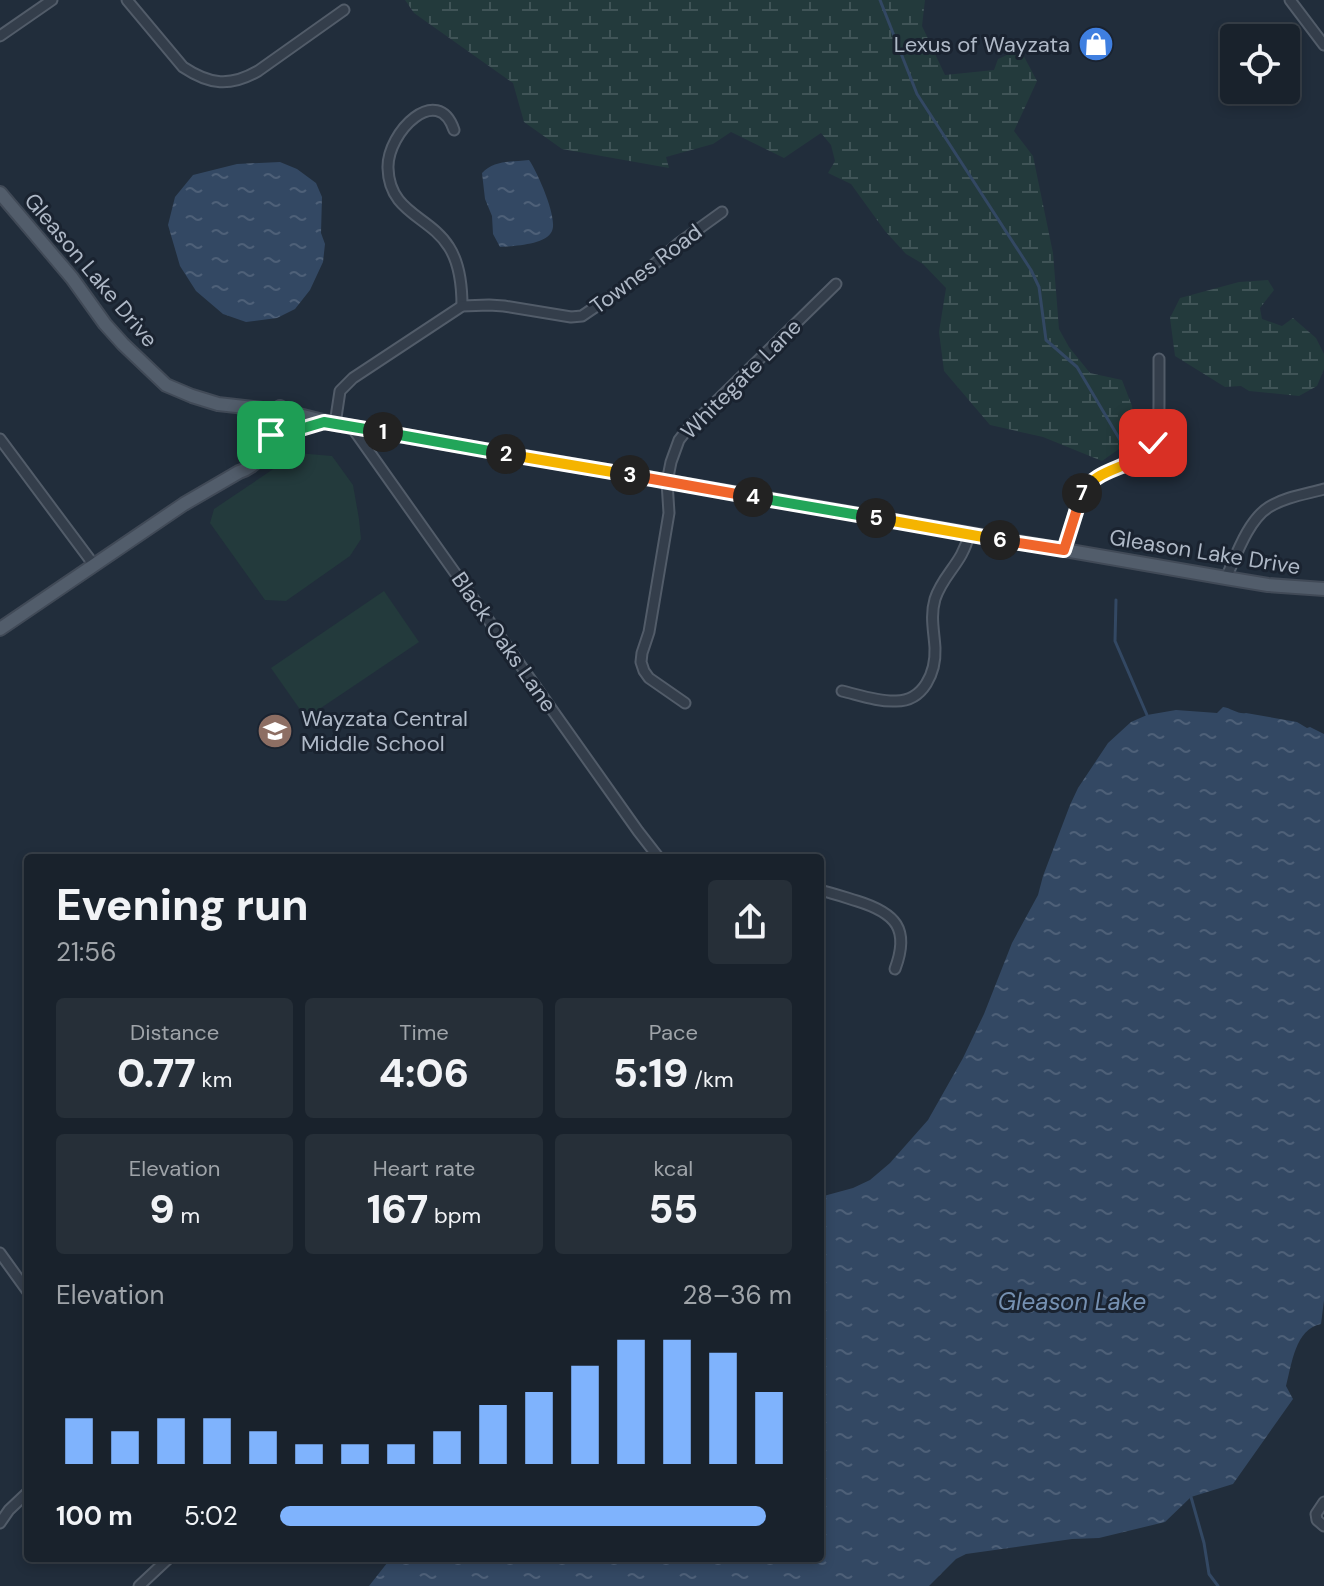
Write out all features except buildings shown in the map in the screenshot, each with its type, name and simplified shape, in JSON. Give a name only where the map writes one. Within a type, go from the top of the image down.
[{"type":"main road","name":"Gleason Lake Drive","points":[[0,193],[32,228],[123,344],[166,385],[218,404],[270,415]]},
{"type":"main road","points":[[0,629],[184,504],[239,472],[243,462],[264,444],[276,439],[290,442],[294,439],[297,430],[291,413],[280,407],[270,415],[276,439]]},
{"type":"main road","name":"Gleason Lake Drive","points":[[291,413],[329,423],[1226,578],[1324,589]]},
{"type":"main road","name":"Gleason Lake Drive","points":[[297,430],[329,423]]},
{"type":"street","points":[[0,36],[52,0]]},
{"type":"street","points":[[127,0],[183,67],[194,75],[220,82],[246,78],[344,10]]},
{"type":"street","points":[[1290,0],[1324,45]]},
{"type":"street","points":[[329,423],[340,391],[353,378],[462,306],[460,275],[451,250],[433,229],[402,206],[389,181],[387,166],[395,139],[413,118],[425,111],[441,113],[454,130]]},
{"type":"street","name":"Townes Road","points":[[462,306],[489,305],[582,316],[638,278],[722,212]]},
{"type":"street","name":"Whitegate Lane","points":[[685,703],[649,678],[641,662],[669,513],[667,482],[674,450],[686,431],[836,284]]},
{"type":"street","points":[[1064,550],[1081,495],[1087,486],[1095,478],[1138,460],[1153,443],[1158,432],[1159,359]]},
{"type":"street","name":"Black Oaks Lane","points":[[351,426],[656,854]]},
{"type":"street","points":[[0,439],[94,565]]},
{"type":"street","points":[[1226,578],[1259,515],[1281,501],[1324,489]]},
{"type":"street","points":[[842,691],[892,701],[909,698],[921,691],[934,668],[934,602],[938,590],[964,552],[969,534]]},
{"type":"street","points":[[824,891],[875,906],[889,914],[899,928],[901,938],[901,953],[895,969]]},
{"type":"street","points":[[0,1253],[24,1286]]},
{"type":"street","points":[[0,1523],[24,1496]]},
{"type":"street","points":[[1324,1502],[1316,1514],[1317,1520],[1324,1526]]},
{"type":"street","points":[[139,1586],[165,1562]]},
{"type":"green space","points":[[405,0],[925,0],[922,26],[945,75],[994,70],[998,59],[1020,49],[1037,81],[1014,131],[1033,156],[1053,253],[1059,329],[1090,373],[1122,380],[1132,406],[1136,437],[1102,461],[1043,437],[990,425],[944,371],[939,332],[946,288],[923,264],[906,254],[851,184],[828,173],[835,161],[831,145],[821,133],[784,158],[731,132],[713,144],[666,157],[669,168],[562,149],[524,122],[513,83],[414,13]]},
{"type":"green space","points":[[1268,280],[1274,290],[1260,308],[1262,319],[1282,326],[1293,318],[1316,338],[1324,354],[1324,369],[1317,386],[1299,396],[1249,391],[1241,386],[1225,387],[1175,356],[1170,318],[1180,298],[1239,282]]},
{"type":"green space","points":[[297,453],[332,456],[353,485],[361,539],[350,556],[286,601],[265,600],[210,523],[214,509]]},
{"type":"green space","points":[[384,591],[419,642],[306,718],[271,668]]},
{"type":"water","points":[[529,160],[549,206],[552,231],[549,236],[536,242],[500,247],[493,234],[482,173],[498,164]]},
{"type":"water","points":[[280,162],[297,169],[316,183],[322,197],[323,262],[310,290],[295,309],[277,318],[246,322],[223,314],[196,291],[180,266],[168,225],[175,197],[193,175],[237,164]]},
{"type":"water","name":"Gleason Lake","points":[[1223,707],[1297,722],[1324,734],[1324,1300],[1321,1324],[1305,1333],[1293,1358],[1286,1386],[1293,1399],[1233,1484],[1191,1497],[1165,1522],[1099,1538],[966,1554],[956,1559],[929,1586],[369,1586],[388,1562],[824,1562],[824,1196],[870,1180],[890,1163],[928,1120],[963,1058],[1012,943],[1038,895],[1078,788],[1108,743],[1131,722],[1147,715],[1176,710],[1217,713]]},
{"type":"waterway","points":[[880,0],[917,94],[1031,270],[1039,287],[1046,340],[1077,367],[1126,450]]},
{"type":"waterway","points":[[1116,600],[1115,641],[1147,715]]},
{"type":"waterway","points":[[1191,1497],[1209,1574],[1218,1586]]},
{"type":"place","name":"Lexus of Wayzata","points":[[1096,44]]},
{"type":"place","name":"Wayzata Central Middle School","points":[[275,731]]},
{"type":"route","points":[[271,435],[277,442],[286,443],[294,439],[297,430],[324,422],[1064,550],[1081,495],[1087,486],[1095,478],[1138,460],[1153,443]]}]
